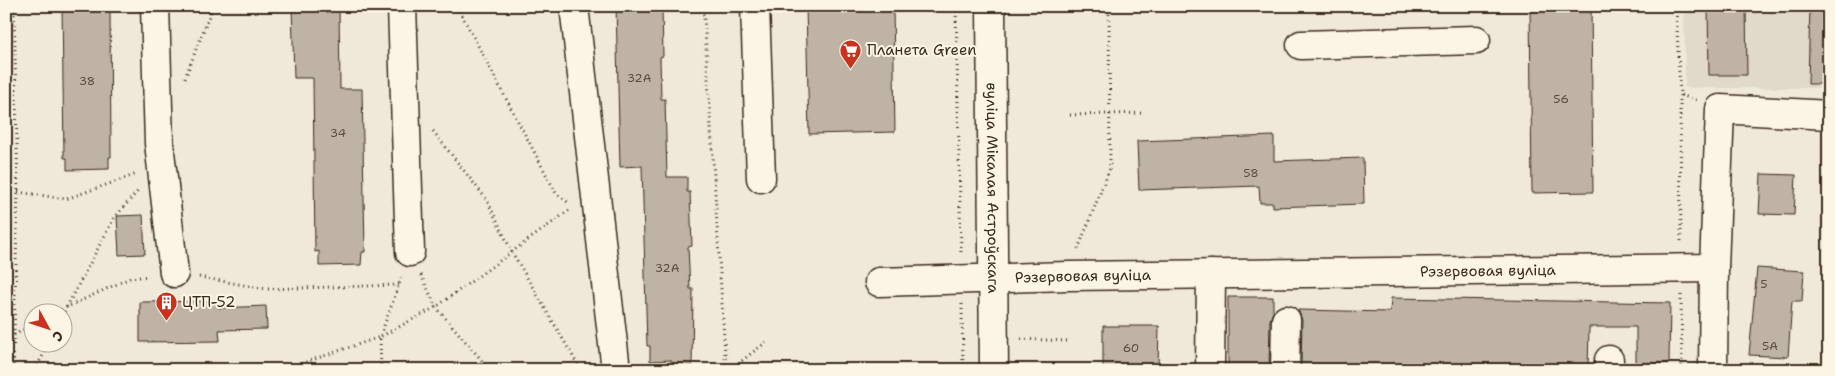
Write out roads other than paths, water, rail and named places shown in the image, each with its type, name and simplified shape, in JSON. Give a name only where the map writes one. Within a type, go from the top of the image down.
[{"type":"street","points":[[155,6],[161,165],[174,273]]},
{"type":"street","points":[[402,6],[410,252]]},
{"type":"street","points":[[574,6],[616,370]]},
{"type":"street","points":[[755,6],[761,178]]},
{"type":"street","name":"вуліца Мікалая Астроўскага","points":[[991,6],[994,370]]},
{"type":"street","points":[[1301,45],[1476,40]]},
{"type":"street","points":[[1713,370],[1714,268],[1720,109],[1829,115]]},
{"type":"street","name":"Рэзервовая вуліца","points":[[879,282],[1068,276],[1714,268]]},
{"type":"street","points":[[1210,370],[1211,274]]},
{"type":"street","points":[[1286,320],[1286,370]]},
{"type":"place","name":"Планета Green","points":[[851,69]]},
{"type":"place","name":"ЦТП-52","points":[[166,321]]}]
